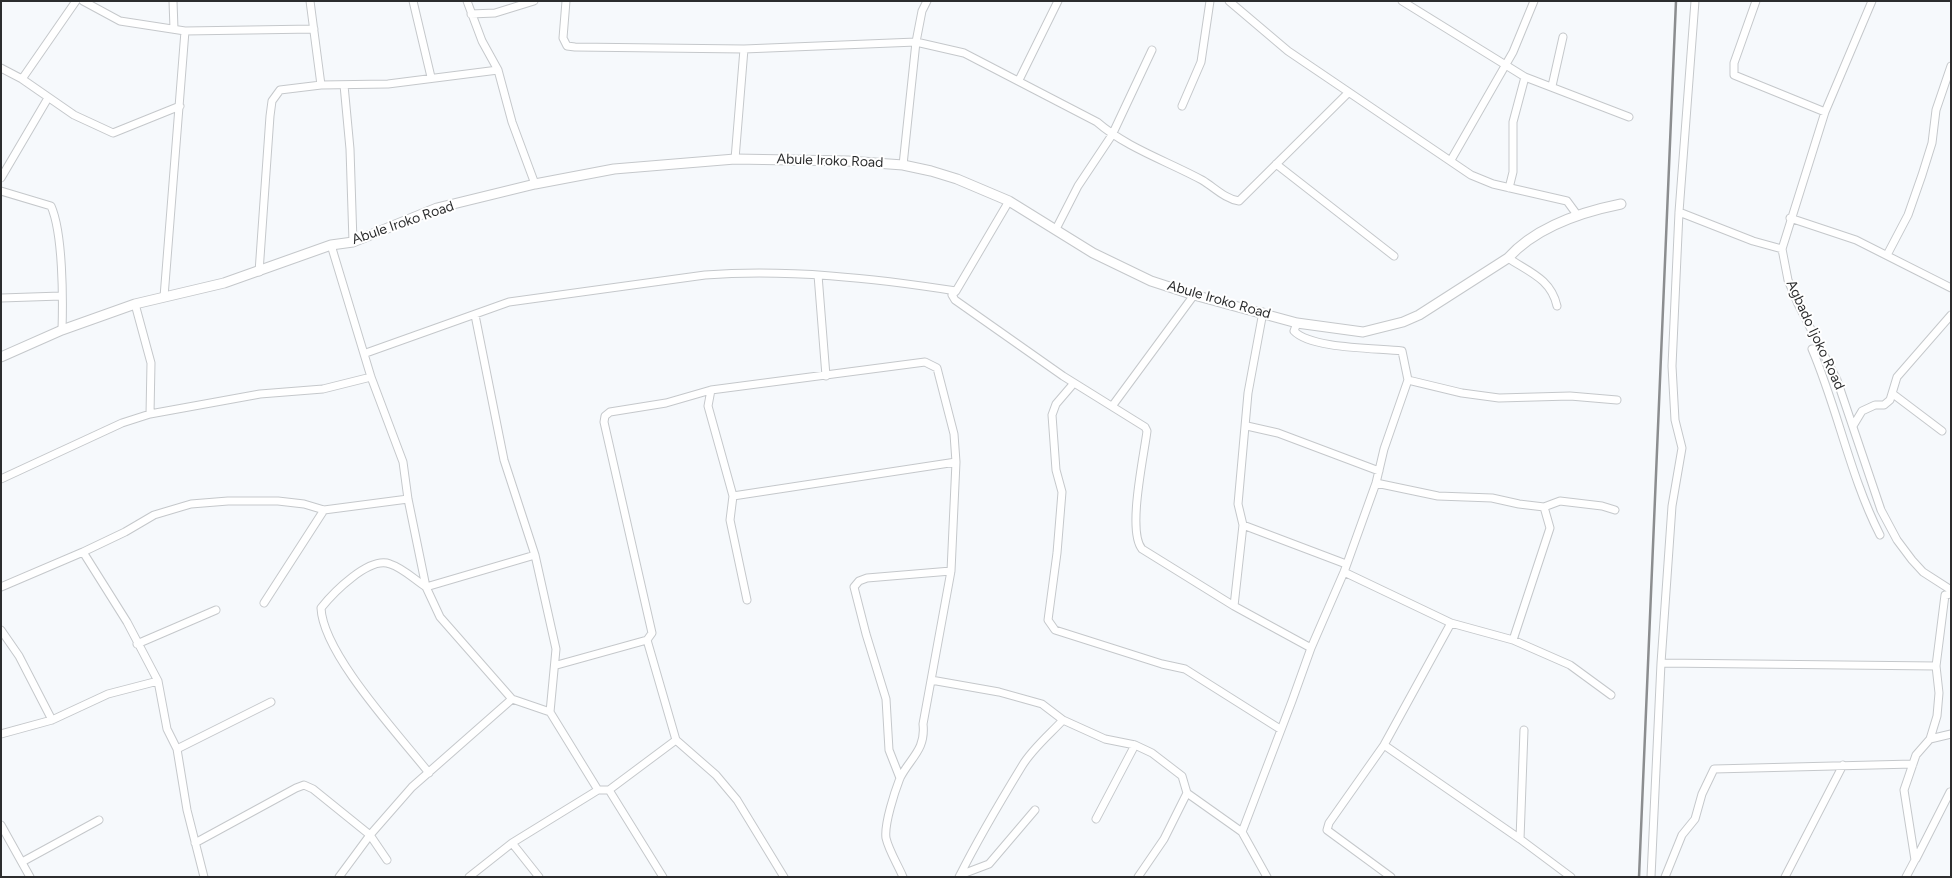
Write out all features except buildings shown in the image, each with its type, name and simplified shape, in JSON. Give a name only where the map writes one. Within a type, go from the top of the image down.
[{"type":"street","points":[[22,79],[76,1]]},
{"type":"street","points":[[84,1],[120,21],[185,31],[314,29]]},
{"type":"street","points":[[173,1],[174,29]]},
{"type":"street","points":[[310,1],[321,85]]},
{"type":"street","points":[[413,1],[432,77]]},
{"type":"street","points":[[467,1],[482,40],[498,70],[512,122],[534,184]]},
{"type":"street","points":[[471,14],[495,13],[534,1]]},
{"type":"street","points":[[566,1],[563,38],[567,46],[744,49],[916,42],[964,54],[1019,80],[1053,101],[1096,122],[1112,135],[1180,168],[1212,186],[1231,200],[1239,201],[1348,93]]},
{"type":"street","points":[[903,165],[916,42],[922,11],[928,1]]},
{"type":"street","points":[[1019,80],[1058,1]]},
{"type":"street","points":[[1182,106],[1201,62],[1210,1]]},
{"type":"street","points":[[1229,1],[1288,51],[1348,93],[1452,160],[1470,175],[1509,188],[1568,201],[1578,216]]},
{"type":"street","points":[[1402,1],[1504,66],[1525,77],[1629,117]]},
{"type":"street","points":[[1452,160],[1513,52],[1534,1]]},
{"type":"street","points":[[1651,877],[1660,663],[1672,506],[1682,448],[1675,420],[1672,366],[1679,212],[1695,1]]},
{"type":"street","points":[[1756,1],[1734,63],[1734,75],[1825,112]]},
{"type":"street","name":"Agbado Ijoko Road","points":[[1872,1],[1825,112],[1790,218],[1782,249],[1788,280],[1798,304],[1837,380],[1881,510],[1897,540],[1923,572],[1951,592]]},
{"type":"street","points":[[164,297],[185,31]]},
{"type":"street","points":[[1552,86],[1563,37]]},
{"type":"street","points":[[735,158],[744,49]]},
{"type":"street","points":[[1056,229],[1078,186],[1112,135],[1152,50]]},
{"type":"street","points":[[1887,255],[1908,215],[1922,176],[1932,143],[1936,110],[1951,66]]},
{"type":"street","points":[[1,68],[22,79],[74,115],[113,133],[180,106]]},
{"type":"street","points":[[259,272],[272,101],[280,90],[321,85],[388,84],[498,70]]},
{"type":"street","points":[[1509,188],[1513,172],[1513,122],[1525,77]]},
{"type":"street","points":[[344,85],[350,149],[353,242]]},
{"type":"street","points":[[1,178],[48,98]]},
{"type":"street","name":"Abule Iroko Road","points":[[1,357],[62,330],[135,304],[224,283],[259,272],[331,245],[353,242],[437,208],[534,184],[637,165],[735,158],[813,159],[903,165],[957,179],[1009,201],[1093,253],[1137,275],[1194,295],[1263,312],[1296,323],[1363,332],[1403,322],[1426,310],[1508,258],[1533,237],[1554,225],[1621,204]]},
{"type":"street","points":[[1276,164],[1394,256]]},
{"type":"street","points":[[1,192],[51,206],[60,246],[62,330]]},
{"type":"street","points":[[1009,201],[952,295],[963,306],[1074,383],[1145,427],[1147,431],[1136,501],[1138,544],[1142,549],[1234,606],[1310,648]]},
{"type":"street","points":[[1679,212],[1753,241],[1782,249]]},
{"type":"street","points":[[1790,218],[1856,240],[1951,288]]},
{"type":"street","points":[[331,245],[372,377],[403,462],[408,499],[426,587],[440,617],[512,699],[550,712],[598,790]]},
{"type":"street","points":[[1508,258],[1548,284],[1554,293],[1557,306]]},
{"type":"street","points":[[366,353],[509,302],[704,275],[734,273],[818,275],[899,282],[956,291]]},
{"type":"street","points":[[818,275],[826,376]]},
{"type":"street","points":[[1112,405],[1194,295]]},
{"type":"street","points":[[1,298],[61,296]]},
{"type":"street","points":[[135,304],[151,364],[150,414]]},
{"type":"street","points":[[1234,606],[1243,525],[1238,504],[1247,426],[1248,394],[1263,312]]},
{"type":"street","points":[[475,315],[504,460],[535,556],[556,649],[557,665],[550,712]]},
{"type":"street","points":[[1853,426],[1862,411],[1875,405],[1884,405],[1890,400],[1897,378],[1951,316]]},
{"type":"street","points":[[1242,832],[1310,648],[1344,572],[1376,482],[1408,380],[1402,351],[1321,342],[1300,337],[1294,331],[1296,323]]},
{"type":"street","points":[[1812,349],[1826,383],[1860,489],[1880,535]]},
{"type":"street","points":[[557,665],[647,640],[652,633],[604,422],[605,416],[610,412],[666,403],[711,390],[925,362],[938,368],[954,434],[956,462],[951,571],[923,724],[924,734],[916,756],[900,778],[889,816],[886,838],[903,877]]},
{"type":"street","points":[[1,479],[122,423],[150,414],[260,394],[323,389],[372,377]]},
{"type":"street","points":[[1408,380],[1462,393],[1499,398],[1570,396],[1618,400]]},
{"type":"street","points":[[1074,383],[1056,404],[1052,415],[1056,470],[1062,492],[1058,553],[1048,620],[1051,626],[1055,630],[1162,664],[1186,669],[1280,729]]},
{"type":"street","points":[[711,390],[708,406],[733,496],[730,520],[747,600]]},
{"type":"street","points":[[1893,394],[1942,431]]},
{"type":"street","points":[[1247,426],[1278,433],[1379,471]]},
{"type":"street","points":[[733,496],[956,462]]},
{"type":"street","points":[[1376,482],[1438,496],[1492,498],[1544,507],[1560,501],[1602,506],[1615,510]]},
{"type":"street","points":[[1,587],[83,552],[125,532],[154,515],[191,504],[228,500],[278,501],[304,504],[324,510],[408,499]]},
{"type":"street","points":[[1513,640],[1550,528],[1544,507]]},
{"type":"street","points":[[264,604],[324,510]]},
{"type":"street","points":[[1243,525],[1346,564]]},
{"type":"street","points":[[83,552],[127,622],[158,681],[167,729],[177,749],[187,810],[204,877]]},
{"type":"street","points":[[429,773],[344,667],[321,618],[321,608],[329,598],[368,566],[378,563],[390,564],[426,587],[535,556]]},
{"type":"street","points":[[900,778],[889,750],[886,699],[854,587],[858,581],[867,578],[951,571]]},
{"type":"street","points":[[1344,572],[1451,623],[1513,640],[1570,665],[1611,695]]},
{"type":"street","points":[[1916,860],[1912,829],[1904,801],[1904,790],[1916,755],[1930,739],[1937,716],[1939,694],[1936,666],[1945,595],[1951,592]]},
{"type":"street","points":[[137,644],[216,610]]},
{"type":"street","points":[[1391,877],[1328,830],[1329,824],[1384,745],[1451,623]]},
{"type":"street","points":[[1,630],[19,656],[52,720]]},
{"type":"street","points":[[647,640],[676,740],[716,775],[737,800],[784,877]]},
{"type":"street","points":[[1660,663],[1936,666]]},
{"type":"street","points":[[931,680],[1010,694],[1042,704],[1063,720],[1105,739],[1135,746],[1152,754],[1182,776],[1186,793],[1164,839],[1138,877]]},
{"type":"street","points":[[1,734],[52,720],[108,694],[158,681]]},
{"type":"street","points":[[340,877],[370,834],[412,787],[512,699]]},
{"type":"street","points":[[177,749],[271,702]]},
{"type":"street","points":[[959,876],[983,828],[1022,765],[1063,720]]},
{"type":"street","points":[[1520,839],[1524,730]]},
{"type":"street","points":[[1930,739],[1951,734]]},
{"type":"street","points":[[469,877],[512,843],[598,790],[609,790],[676,740]]},
{"type":"street","points":[[1384,745],[1520,839],[1571,877]]},
{"type":"street","points":[[1096,819],[1135,746]]},
{"type":"street","points":[[1665,877],[1682,834],[1695,819],[1702,794],[1714,769],[1913,764]]},
{"type":"street","points":[[1785,877],[1843,765]]},
{"type":"street","points":[[195,843],[304,785],[313,789],[370,834],[387,860]]},
{"type":"street","points":[[609,790],[663,877]]},
{"type":"street","points":[[1906,877],[1950,792]]},
{"type":"street","points":[[1186,793],[1242,832],[1267,877]]},
{"type":"street","points":[[959,876],[989,864],[1035,810]]},
{"type":"street","points":[[22,862],[99,820]]},
{"type":"street","points":[[1,825],[30,877]]},
{"type":"street","points":[[512,843],[539,877]]},
{"type":"railway","points":[[1639,877],[1676,1]]}]
